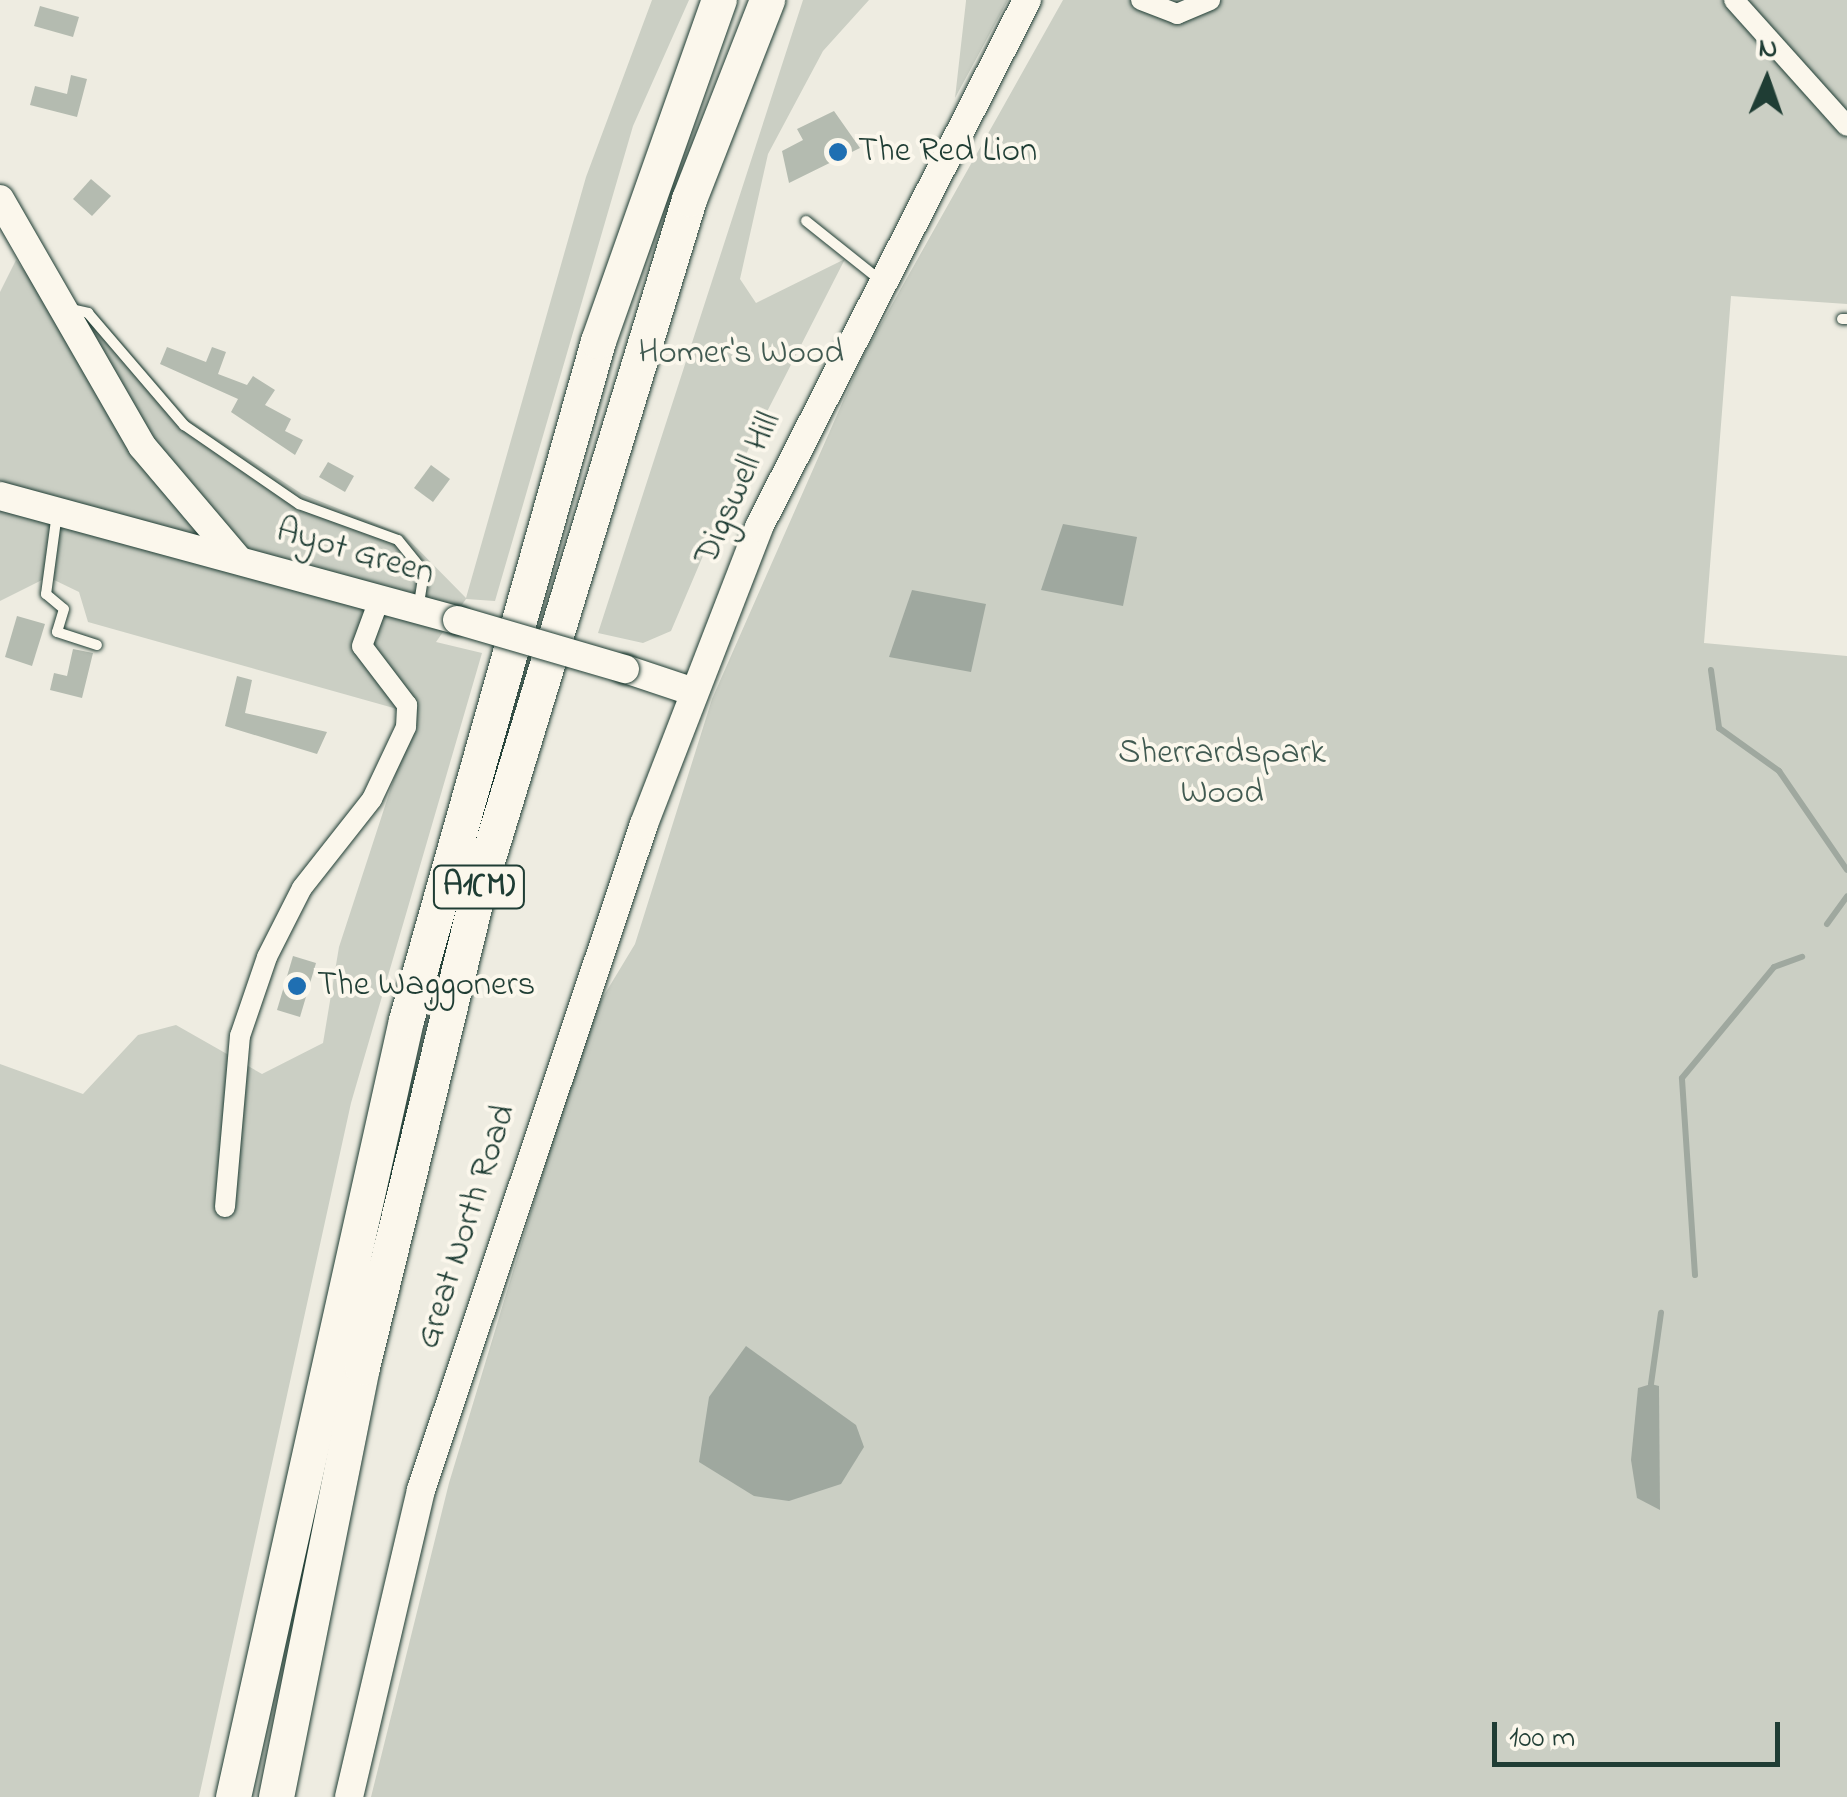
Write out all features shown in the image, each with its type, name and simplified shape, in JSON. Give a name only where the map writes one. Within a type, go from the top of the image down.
[{"type":"highway","name":"A1(M)","points":[[233,1797],[411,1002],[598,342],[719,0]]},
{"type":"highway","name":"A1(M)","points":[[276,1797],[362,1368],[480,884],[689,199],[767,0]]},
{"type":"main road","name":"Digswell Hill","points":[[694,692],[759,527],[880,280],[1027,0]]},
{"type":"main road","name":"Ayot Green","points":[[0,198],[56,305],[142,446],[238,559],[625,668],[694,692]]},
{"type":"main road","points":[[0,496],[238,559]]},
{"type":"main road","name":"Great North Road","points":[[348,1797],[427,1471],[694,692]]},
{"type":"street","points":[[1141,0],[1178,14],[1210,0]]},
{"type":"street","points":[[1734,0],[1847,126]]},
{"type":"street","points":[[224,1207],[240,1036],[268,957],[302,888],[372,799],[406,728],[408,705],[362,646],[378,600]]},
{"type":"lane","points":[[806,221],[880,280]]},
{"type":"lane","points":[[56,305],[88,313],[145,388],[201,436],[299,504],[398,540],[424,572],[418,609]]},
{"type":"lane","points":[[58,512],[46,594],[64,610],[57,632],[97,645]]},
{"type":"green space","points":[[652,0],[689,0],[633,126],[495,601],[466,599],[436,642],[482,653],[351,1103],[199,1797],[0,1797],[0,1064],[83,1094],[138,1035],[176,1025],[262,1074],[323,1043],[339,947],[415,714],[88,622],[79,592],[48,577],[0,601],[0,292],[16,260],[46,299],[93,309],[188,419],[302,494],[404,535],[466,598],[586,177]]},
{"type":"green space","name":"Homer's Wood","points":[[803,0],[869,0],[823,51],[768,154],[740,279],[756,303],[845,259],[751,443],[671,631],[643,643],[598,633]]},
{"type":"green space","points":[[1008,0],[955,98],[966,1]]},
{"type":"green space","name":"Sherrardspark Wood","points":[[1063,0],[1847,0],[1847,304],[1731,296],[1704,643],[1847,656],[1847,1797],[371,1797],[449,1483],[562,1109],[600,1002],[635,944],[712,699],[862,358]]},
{"type":"shaded area","points":[[1063,524],[1137,537],[1123,606],[1041,590]]},
{"type":"shaded area","points":[[912,590],[986,604],[971,672],[889,657]]},
{"type":"shaded area","points":[[746,1346],[856,1425],[864,1447],[841,1484],[789,1501],[754,1496],[699,1462],[709,1397]]},
{"type":"shaded area","points":[[1659,1386],[1660,1510],[1637,1498],[1631,1460],[1638,1388]]},
{"type":"building","points":[[40,6],[79,17],[73,37],[34,26]]},
{"type":"building","points":[[71,75],[87,79],[77,117],[30,105],[35,86],[67,94]]},
{"type":"building","points":[[834,111],[860,148],[789,183],[782,151],[803,140],[797,129]]},
{"type":"building","points":[[91,179],[111,196],[92,216],[73,199]]},
{"type":"building","points":[[167,347],[206,362],[212,347],[226,352],[218,374],[247,385],[253,376],[275,390],[265,405],[291,419],[285,431],[303,440],[295,455],[231,412],[238,399],[160,364]]},
{"type":"building","points":[[328,462],[354,476],[345,492],[319,477]]},
{"type":"building","points":[[431,465],[450,479],[433,502],[414,488]]},
{"type":"building","points":[[17,616],[45,624],[32,666],[5,657]]},
{"type":"building","points":[[73,649],[93,653],[82,698],[50,690],[54,673],[67,676]]},
{"type":"building","points":[[237,676],[252,680],[245,713],[327,732],[317,754],[225,726]]},
{"type":"building","name":"The Waggoners","points":[[293,956],[316,963],[300,1017],[277,1010]]},
{"type":"waterway","points":[[1711,670],[1719,728],[1779,771],[1847,870]]},
{"type":"waterway","points":[[1827,924],[1847,896]]},
{"type":"waterway","points":[[1695,1275],[1682,1078],[1774,967],[1802,957]]},
{"type":"waterway","points":[[1651,1384],[1661,1313]]},
{"type":"place","name":"The Red Lion","points":[[838,152]]},
{"type":"place","name":"The Waggoners","points":[[297,986]]}]
